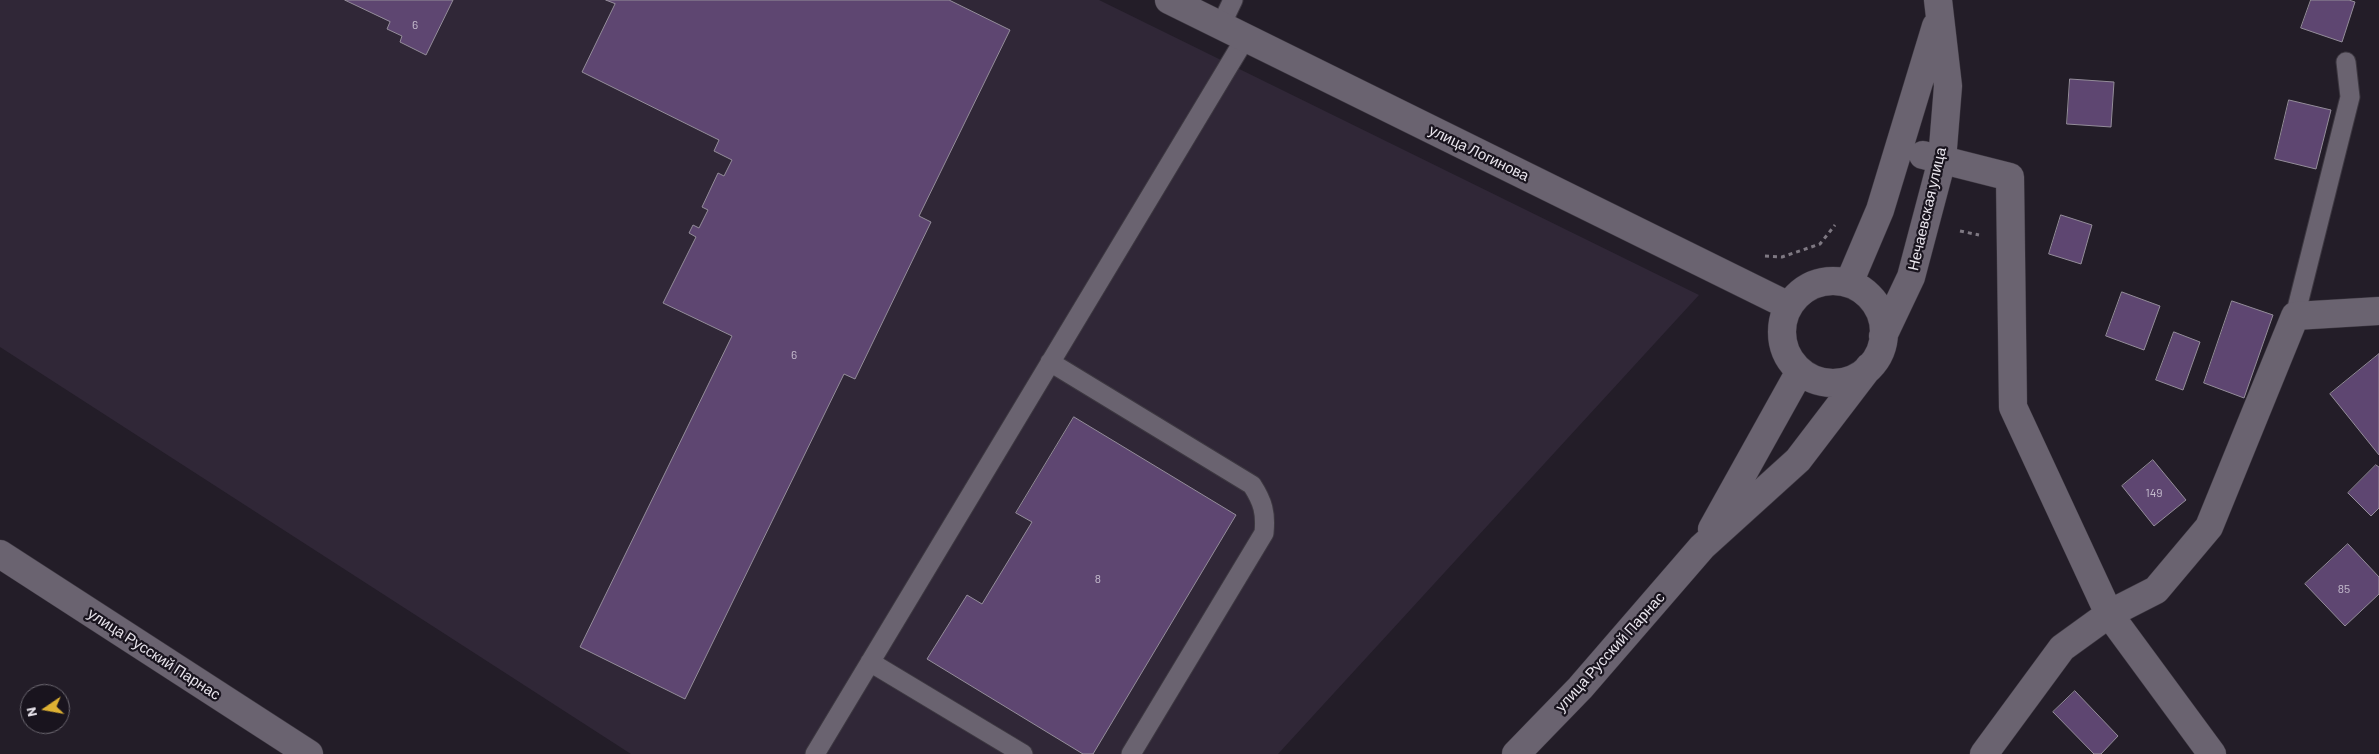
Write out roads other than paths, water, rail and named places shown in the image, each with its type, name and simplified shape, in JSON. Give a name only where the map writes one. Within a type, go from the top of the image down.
[{"type":"street","name":"улица Логинова","points":[[1169,0],[1789,306]]},
{"type":"street","name":"Нечаевская улица","points":[[1883,336],[1911,276],[1932,158],[1948,86],[1939,8]]},
{"type":"street","name":"Нечаевская улица","points":[[1849,284],[1880,210],[1939,8]]},
{"type":"street","points":[[1932,158],[2010,177],[2013,407],[2109,614],[2212,754]]},
{"type":"street","points":[[1836,281],[1849,284],[1860,289],[1877,308],[1882,320],[1883,336],[1877,357],[1870,367],[1848,380],[1835,383],[1823,382],[1800,371],[1785,350],[1782,338],[1782,325],[1789,306],[1800,292],[1812,285],[1836,281]]},
{"type":"street","points":[[1984,754],[2062,648],[2109,614],[2156,590],[2209,527],[2294,316],[2379,311]]},
{"type":"street","name":"улица Русский Парнас","points":[[1516,754],[1580,688],[1702,547],[1798,460],[1870,367]]},
{"type":"street","name":"улица Русский Парнас","points":[[1702,547],[1800,371]]},
{"type":"street","name":"улица Русский Парнас","points":[[0,554],[309,754]]},
{"type":"lane","points":[[1221,25],[1233,0]]},
{"type":"lane","points":[[815,754],[1246,37]]},
{"type":"lane","points":[[2294,316],[2350,98],[2346,62]]},
{"type":"lane","points":[[1050,362],[1252,485],[1263,501],[1266,516],[1264,533],[1131,754]]},
{"type":"lane","points":[[870,662],[1023,754]]}]
